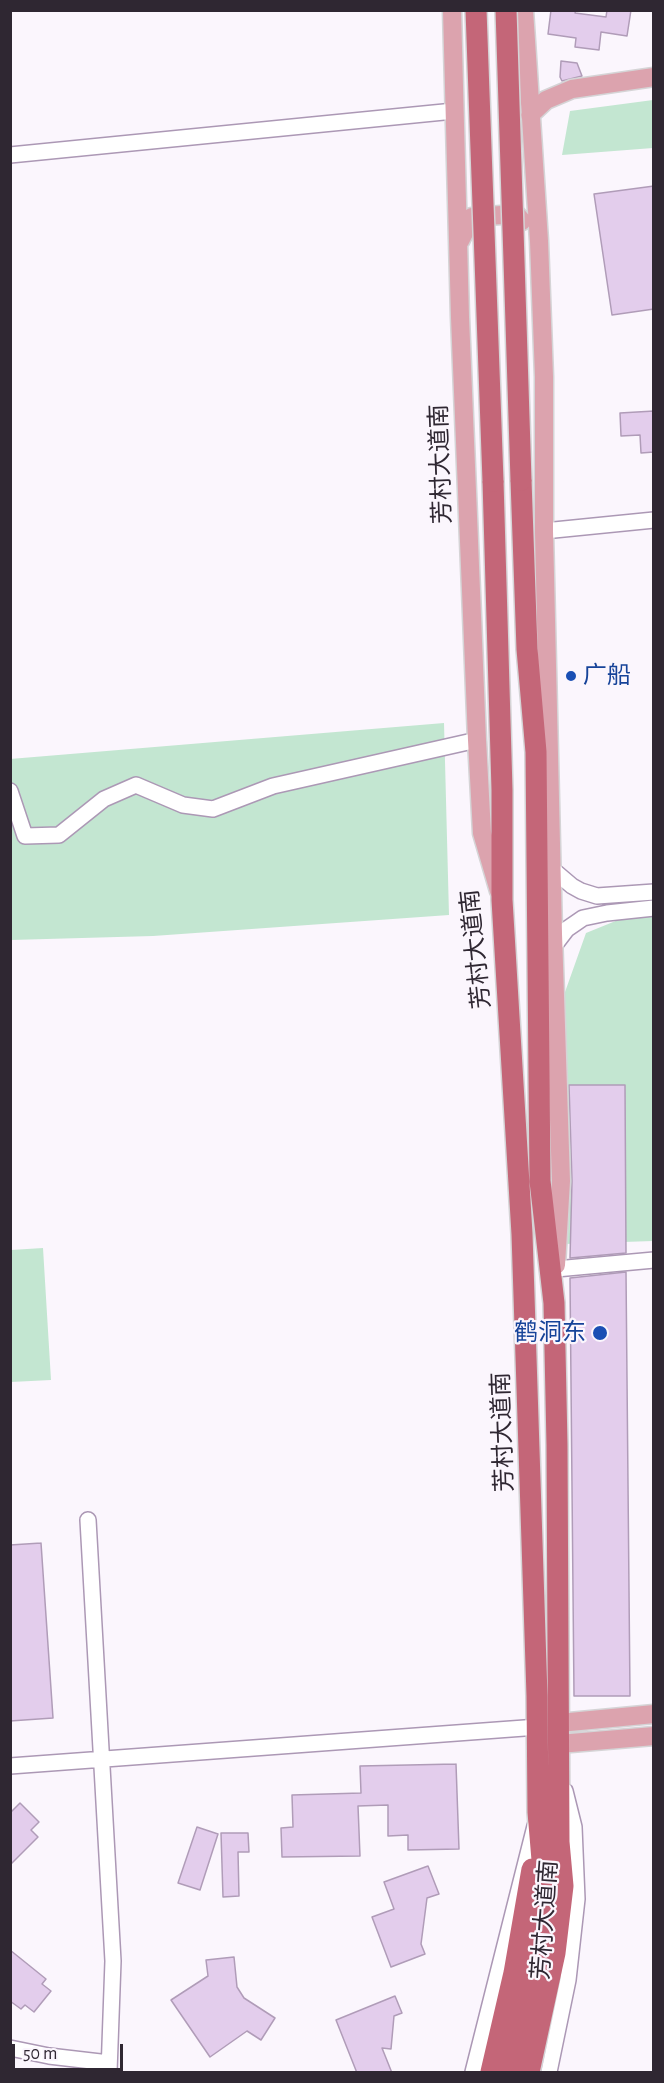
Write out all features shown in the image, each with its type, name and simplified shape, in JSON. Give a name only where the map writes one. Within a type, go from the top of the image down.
[{"type":"highway","points":[[476,10],[493,481],[502,790],[502,900]]},
{"type":"highway","points":[[506,10],[527,649],[536,752],[540,1180],[554,1303]]},
{"type":"highway","name":"芳村大道南","points":[[502,900],[522,1234],[538,1727],[538,1812],[543,1872],[539,1931],[510,2073]]},
{"type":"highway","name":"芳村大道南","points":[[529,2073],[549,1982],[563,1886],[559,1842],[554,1303]]},
{"type":"highway","points":[[491,2073],[523,1924],[538,1812]]},
{"type":"main road","name":"芳村大道南","points":[[452,10],[458,244],[482,833],[502,900]]},
{"type":"main road","name":"芳村大道南","points":[[524,10],[539,241],[544,377],[544,531],[561,1181],[554,1303]]},
{"type":"main road","points":[[530,115],[546,100],[572,89],[654,77]]},
{"type":"main road","points":[[458,244],[472,217],[516,214],[539,241]]},
{"type":"main road","points":[[559,1733],[654,1714]]},
{"type":"main road","points":[[559,1733],[654,1736]]},
{"type":"street","points":[[10,155],[454,111]]},
{"type":"street","points":[[544,531],[654,520]]},
{"type":"street","points":[[10,791],[26,836],[59,835],[104,799],[136,785],[183,805],[213,809],[273,786],[477,740]]},
{"type":"street","points":[[552,869],[572,886],[589,895],[606,897],[654,892]]},
{"type":"street","points":[[554,946],[567,929],[584,918],[654,908]]},
{"type":"street","points":[[556,1269],[654,1260]]},
{"type":"street","points":[[10,2048],[109,2068],[113,1960],[88,1520]]},
{"type":"street","points":[[10,1766],[538,1727]]},
{"type":"street","name":"芳村大道南","points":[[549,2073],[568,1980],[576,1899],[574,1827],[560,1772]]},
{"type":"street","name":"芳村大道南","points":[[473,2073],[538,1812]]},
{"type":"green space","points":[[653,100],[653,148],[562,155],[570,111]]},
{"type":"green space","points":[[444,723],[449,915],[153,936],[11,940],[10,759]]},
{"type":"green space","points":[[653,916],[653,1241],[564,1244],[565,992],[586,933],[623,918]]},
{"type":"green space","points":[[43,1248],[51,1380],[11,1382],[11,1250]]},
{"type":"building","points":[[551,10],[576,10],[575,13],[606,17],[607,10],[631,10],[627,36],[601,32],[599,50],[575,47],[576,38],[548,34]]},
{"type":"building","points":[[561,61],[577,63],[582,76],[562,81]]},
{"type":"building","points":[[654,186],[654,309],[612,315],[594,194]]},
{"type":"building","points":[[654,411],[654,452],[641,453],[640,435],[621,436],[620,413]]},
{"type":"building","points":[[569,1085],[625,1085],[626,1253],[570,1258],[572,1181]]},
{"type":"building","points":[[626,1272],[630,1696],[574,1696],[570,1278]]},
{"type":"building","points":[[41,1543],[53,1718],[10,1721],[10,1545]]},
{"type":"building","points":[[456,1764],[459,1849],[408,1850],[408,1835],[388,1836],[388,1805],[358,1806],[360,1856],[282,1857],[281,1828],[293,1827],[292,1795],[361,1793],[360,1766]]},
{"type":"building","points":[[20,1803],[39,1822],[31,1830],[38,1837],[10,1865],[10,1813]]},
{"type":"building","points":[[197,1827],[218,1834],[200,1890],[178,1883]]},
{"type":"building","points":[[221,1833],[248,1833],[249,1852],[238,1852],[239,1896],[223,1897]]},
{"type":"building","points":[[428,1866],[439,1894],[427,1898],[421,1944],[425,1954],[391,1967],[372,1917],[394,1909],[384,1882]]},
{"type":"building","points":[[10,1950],[46,1979],[42,1984],[51,1991],[34,2012],[25,2005],[21,2009],[10,2001]]},
{"type":"building","points":[[234,1957],[237,1987],[244,1998],[275,2018],[261,2040],[247,2031],[210,2057],[171,2000],[208,1976],[206,1960]]},
{"type":"building","points":[[395,1996],[402,2013],[394,2016],[391,2049],[382,2048],[392,2073],[357,2073],[336,2020]]},
{"type":"place","name":"广船","points":[[571,676]]},
{"type":"place","name":"鹤洞东","points":[[600,1333]]}]
